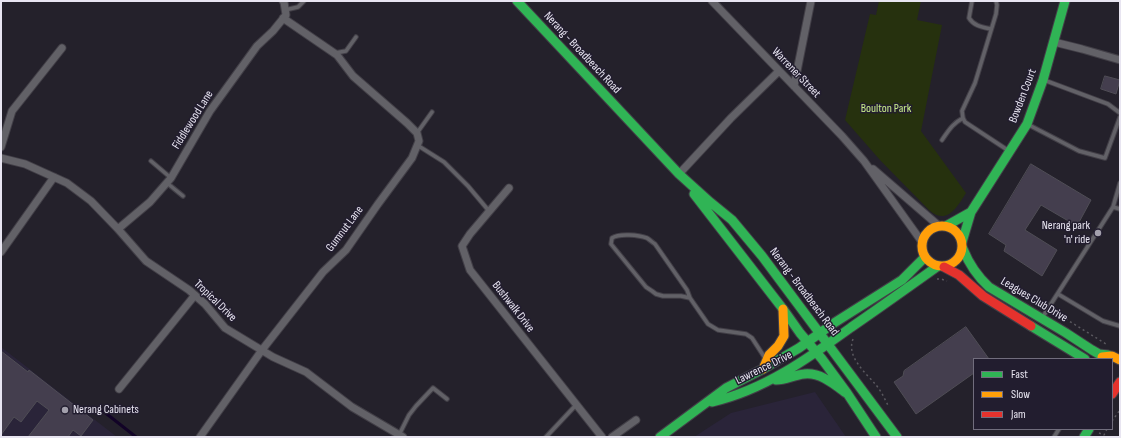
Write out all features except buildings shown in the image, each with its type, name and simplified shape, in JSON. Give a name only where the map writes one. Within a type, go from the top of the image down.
[{"type":"street","points":[[283,1],[286,15],[283,18],[337,55],[352,76],[407,123],[416,133],[419,141],[418,145]]},
{"type":"street","name":"Nerang - Broadbeach Road","points":[[517,1],[679,174],[732,220],[762,256],[829,344],[897,437]]},
{"type":"street","name":"Warrener Street","points":[[712,1],[842,136],[864,161],[922,242]]},
{"type":"street","points":[[794,86],[811,1]]},
{"type":"street","name":"Bowden Court","points":[[962,246],[971,212],[1027,124],[1043,80],[1065,1]]},
{"type":"street","name":"Fiddlewood Lane","points":[[118,229],[150,202],[169,180],[210,111],[257,46],[273,32],[283,18]]},
{"type":"street","points":[[1054,42],[1120,60]]},
{"type":"street","points":[[1,147],[12,111],[62,48]]},
{"type":"street","points":[[679,174],[731,118],[779,71]]},
{"type":"street","name":"Gumnut Lane","points":[[200,437],[262,350],[323,272],[346,250],[381,198],[412,158],[418,145]]},
{"type":"street","name":"Tropical Drive","points":[[1,158],[25,164],[66,183],[91,201],[146,261],[189,290],[205,304],[225,328],[273,357],[306,372],[352,407],[401,436]]},
{"type":"street","name":"Warrener Street","points":[[864,161],[942,226]]},
{"type":"street","name":"Nerang - Broadbeach Road","points":[[679,174],[847,393],[876,437]]},
{"type":"street","points":[[1,252],[54,177]]},
{"type":"street","name":"Bushwalk Drive","points":[[509,188],[470,234],[462,246],[470,270],[602,437]]},
{"type":"street","name":"Bowden Court","points":[[942,226],[971,212]]},
{"type":"street","points":[[942,226],[950,228],[957,233],[962,246],[960,256],[957,261],[951,265],[941,266],[931,264],[922,251],[922,242],[929,231],[942,226]]},
{"type":"street","name":"Leagues Club Drive","points":[[962,246],[970,266],[980,279],[990,288],[1082,342],[1095,352],[1115,356],[1120,360]]},
{"type":"street","points":[[820,333],[902,280],[925,257]]},
{"type":"street","points":[[829,344],[941,266]]},
{"type":"street","name":"Leagues Club Drive","points":[[941,266],[959,275],[983,296],[1084,358]]},
{"type":"street","points":[[119,389],[195,295]]},
{"type":"street","points":[[764,365],[769,355],[778,346],[784,336],[783,308]]},
{"type":"street","points":[[1042,318],[1042,325],[1049,329],[1054,338],[1059,342]]},
{"type":"street","name":"Lawrence Drive","points":[[660,437],[726,388],[764,365],[808,342],[820,333]]},
{"type":"street","name":"Lawrence Drive","points":[[706,404],[730,398],[769,380],[807,360],[829,344]]},
{"type":"street","points":[[1101,358],[1108,355]]},
{"type":"street","points":[[769,380],[784,380],[806,373],[812,374],[819,376],[847,393]]},
{"type":"street","points":[[1113,392],[1120,381]]},
{"type":"street","points":[[612,437],[636,420]]},
{"type":"street","points":[[1084,437],[1093,431]]},
{"type":"lane","points":[[285,10],[298,7],[304,1]]},
{"type":"lane","points":[[972,1],[969,18],[977,25],[991,29]]},
{"type":"lane","points":[[996,1],[996,14],[975,83],[962,111],[965,122],[1010,152]]},
{"type":"lane","points":[[334,53],[346,50],[356,37]]},
{"type":"lane","points":[[1043,80],[1108,104],[1120,113]]},
{"type":"lane","points":[[416,133],[432,112]]},
{"type":"lane","points":[[1027,124],[1079,151],[1106,158],[1120,117]]},
{"type":"lane","points":[[942,140],[951,126],[963,118]]},
{"type":"lane","points":[[418,145],[444,162],[468,186],[489,211]]},
{"type":"lane","points":[[151,161],[183,196]]},
{"type":"lane","points":[[1042,318],[1113,207],[1120,182]]},
{"type":"lane","points":[[1113,207],[1120,209]]},
{"type":"lane","points":[[690,298],[681,296],[663,296],[656,294],[646,287],[611,244],[612,238],[620,234],[643,237],[655,244],[687,290],[690,298],[708,324],[715,329],[742,333],[752,338],[764,365]]},
{"type":"lane","points":[[1058,294],[1103,321],[1120,326]]},
{"type":"lane","points":[[401,436],[409,415],[433,388],[447,399]]},
{"type":"lane","points":[[546,437],[576,405]]},
{"type":"path","points":[[852,342],[851,350],[854,357],[877,386],[889,406]]},
{"type":"path","points":[[1113,420],[1120,410]]},
{"type":"path","points":[[1093,431],[1104,435],[1106,430]]},
{"type":"shaded area","points":[[1,347],[117,437],[1,437]]},
{"type":"shaded area","points":[[815,392],[846,437],[694,437],[731,413]]},
{"type":"green space","name":"Boulton Park","points":[[879,1],[921,1],[917,20],[942,25],[921,131],[966,193],[955,209],[946,215],[941,216],[929,210],[880,160],[845,120],[870,14],[876,15]]},
{"type":"waterway","points":[[103,411],[136,437]]},
{"type":"traffic: fast","points":[[517,1],[679,174],[732,220],[762,256],[897,437]]},
{"type":"traffic: fast","points":[[962,242],[971,212],[1027,124],[1043,80],[1065,1]]},
{"type":"traffic: fast","points":[[694,194],[800,333],[822,359],[847,393],[876,437]]},
{"type":"traffic: fast","points":[[946,226],[971,212]]},
{"type":"traffic: fast","points":[[963,249],[974,270],[989,287],[1092,350],[1099,354],[1108,355]]},
{"type":"traffic: fast","points":[[660,437],[726,388],[799,348],[834,323],[902,280],[925,257]]},
{"type":"traffic: fast","points":[[712,402],[732,397],[769,381],[803,361],[938,266]]},
{"type":"traffic: fast","points":[[1031,326],[1083,358]]},
{"type":"traffic: fast","points":[[776,380],[804,374],[816,375],[826,379],[846,393]]},
{"type":"traffic: fast","points":[[1084,437],[1088,430]]},
{"type":"traffic: slow","points":[[946,226],[953,229],[959,235],[962,246],[961,254],[953,263],[946,266],[938,266],[931,263],[923,254],[922,242],[925,235],[934,227],[946,226]]},
{"type":"traffic: slow","points":[[763,369],[769,355],[778,346],[784,336],[783,309]]},
{"type":"traffic: slow","points":[[1102,357],[1112,356],[1120,360]]},
{"type":"traffic: jam","points":[[944,267],[959,275],[983,296],[1031,326]]},
{"type":"traffic: jam","points":[[1113,392],[1120,382]]},
{"type":"place","name":"Nerang park 'n' ride","points":[[1098,233]]},
{"type":"place","name":"Nerang Cabinets","points":[[65,410]]}]
